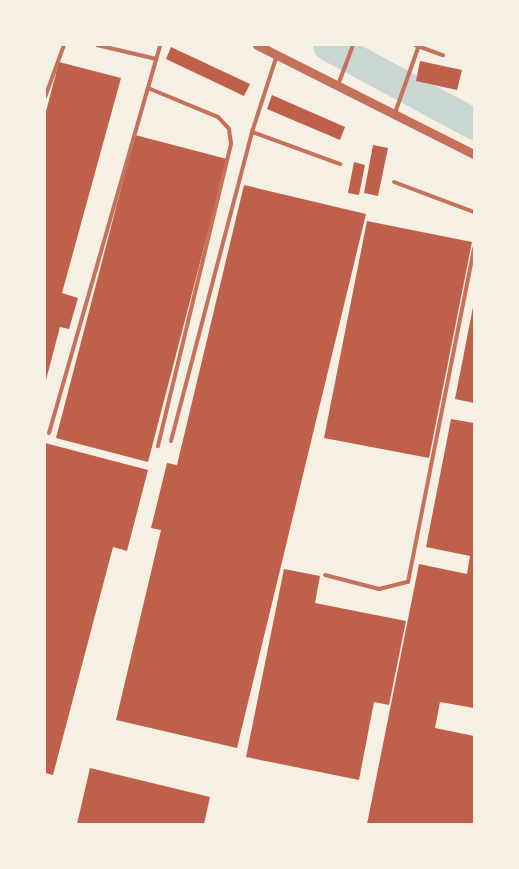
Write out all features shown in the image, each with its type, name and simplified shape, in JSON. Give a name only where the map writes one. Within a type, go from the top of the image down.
[{"type":"street","points":[[257,45],[338,84],[474,154]]},
{"type":"lane","points":[[45,97],[64,45]]},
{"type":"lane","points":[[96,45],[156,60]]},
{"type":"lane","points":[[49,434],[160,45]]},
{"type":"lane","points":[[338,84],[352,46]]},
{"type":"lane","points":[[395,114],[411,75],[417,46],[443,55]]},
{"type":"lane","points":[[171,441],[252,132],[277,55]]},
{"type":"lane","points":[[148,88],[218,117],[229,129],[231,144],[158,446]]},
{"type":"lane","points":[[252,132],[340,164]]},
{"type":"lane","points":[[394,182],[474,212]]},
{"type":"lane","points":[[325,575],[379,589],[408,582],[474,248]]},
{"type":"building","points":[[171,47],[250,84],[244,96],[166,59]]},
{"type":"building","points":[[420,61],[462,70],[457,90],[416,81]]},
{"type":"building","points":[[59,62],[121,78],[62,293],[78,298],[69,329],[60,327],[46,380],[45,115]]},
{"type":"building","points":[[272,95],[345,127],[340,140],[267,109]]},
{"type":"building","points":[[135,135],[227,159],[148,462],[56,438]]},
{"type":"building","points":[[373,145],[388,148],[378,196],[364,193]]},
{"type":"building","points":[[354,162],[365,165],[359,195],[348,193]]},
{"type":"building","points":[[244,185],[366,214],[237,748],[116,720],[161,530],[151,528],[167,463],[177,465]]},
{"type":"building","points":[[367,221],[472,242],[429,458],[324,438]]},
{"type":"building","points":[[474,307],[474,403],[455,399]]},
{"type":"building","points":[[451,419],[474,423],[474,708],[440,702],[435,728],[474,736],[474,824],[367,824],[419,564],[467,574],[470,556],[426,547]]},
{"type":"building","points":[[45,443],[148,470],[127,551],[113,547],[53,775],[45,773]]},
{"type":"building","points":[[284,569],[320,576],[315,603],[406,621],[389,705],[374,702],[359,780],[246,757]]},
{"type":"building","points":[[90,768],[210,797],[204,824],[77,824]]},
{"type":"waterway","points":[[328,45],[474,124]]}]
